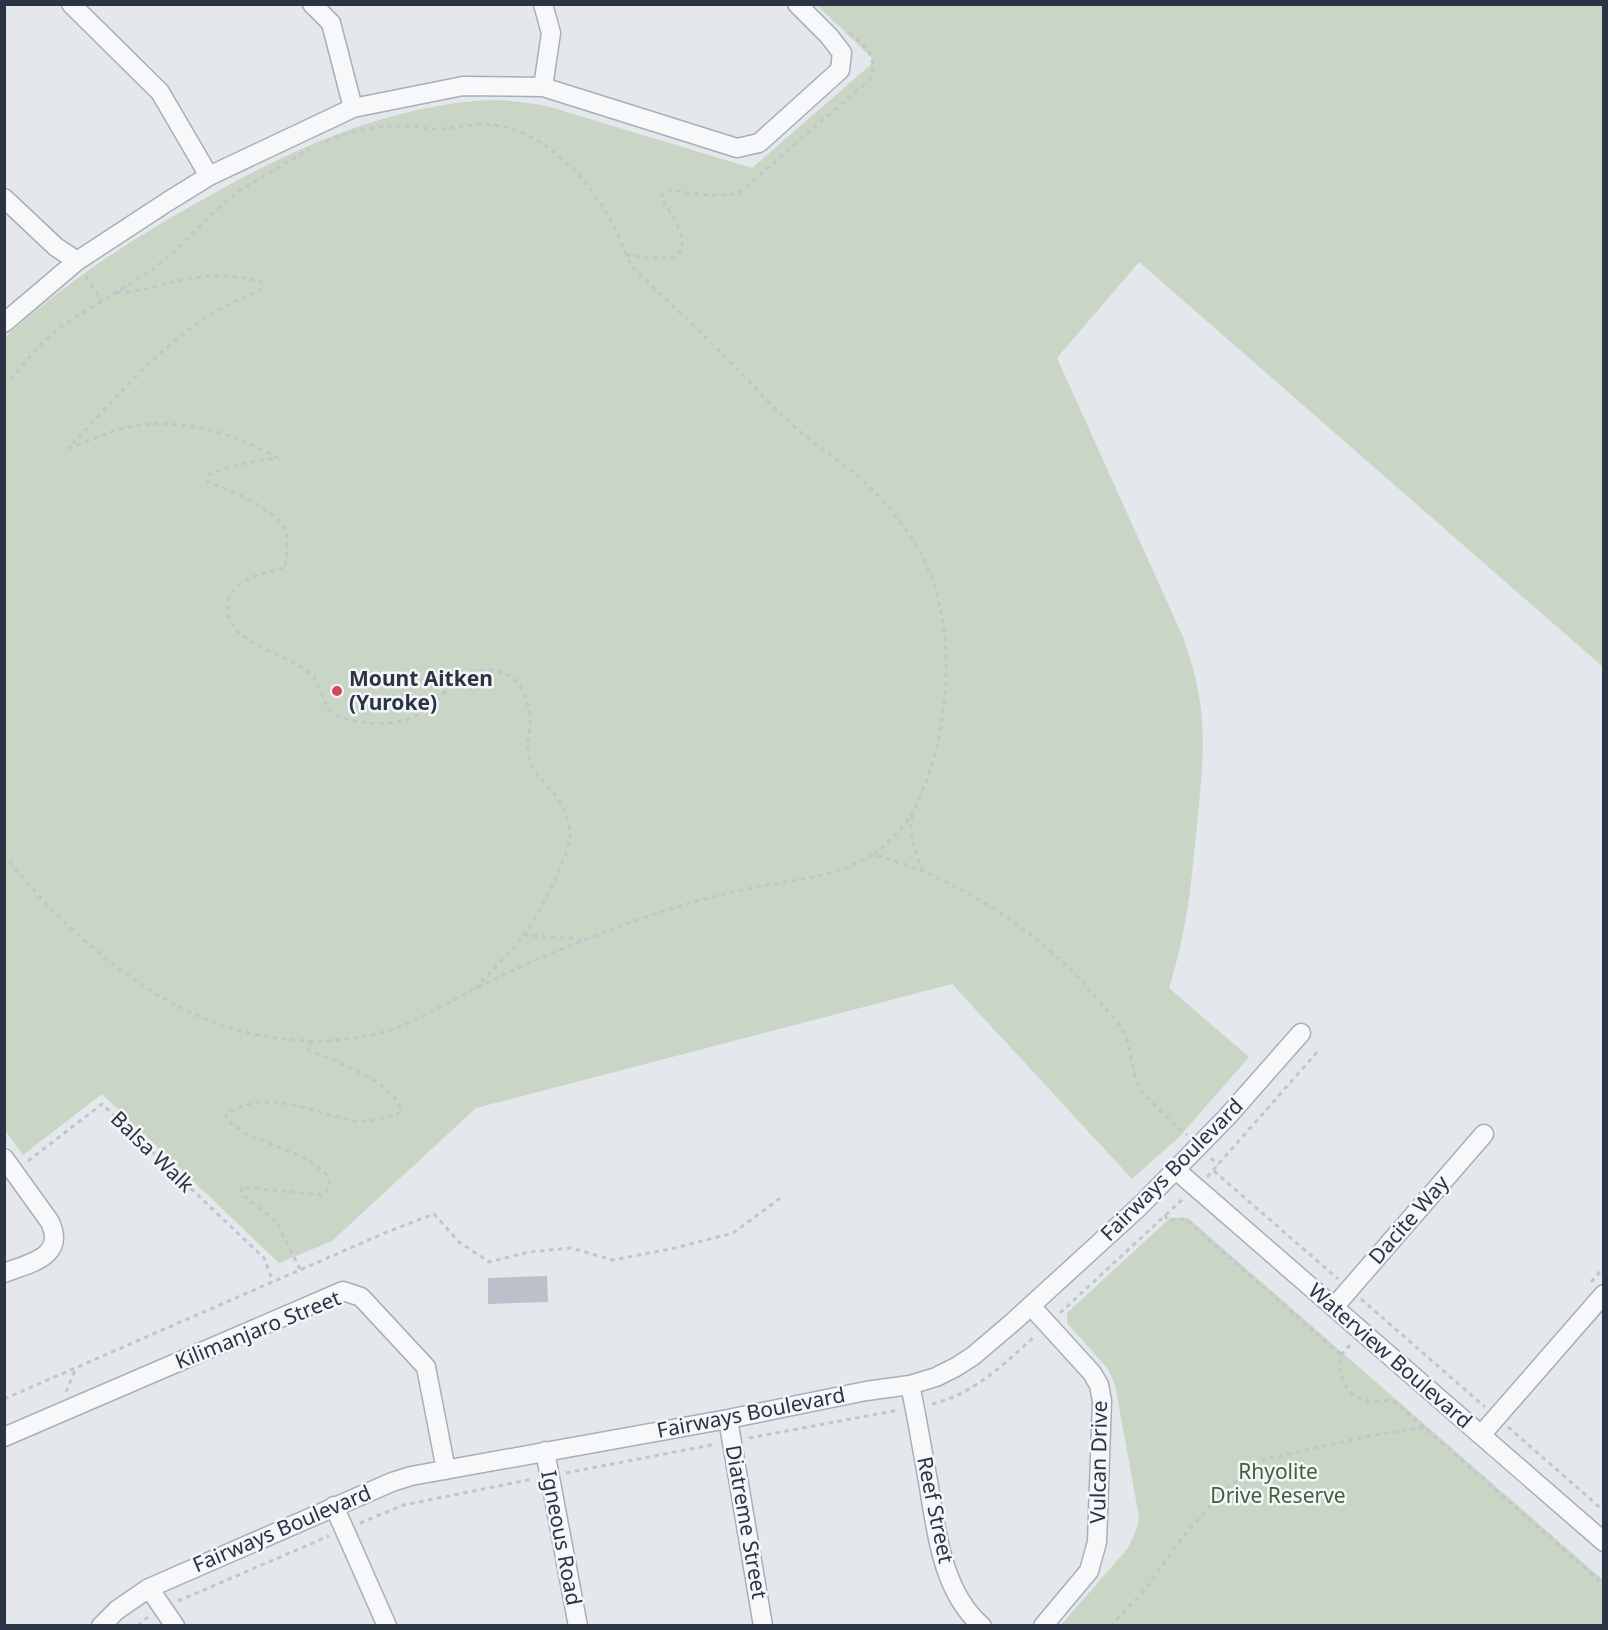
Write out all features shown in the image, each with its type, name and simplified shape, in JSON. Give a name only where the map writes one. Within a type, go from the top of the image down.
[{"type":"street","points":[[70,4],[160,92],[209,176]]},
{"type":"street","points":[[312,4],[331,23],[353,108]]},
{"type":"street","points":[[543,4],[551,33],[543,87]]},
{"type":"street","points":[[4,323],[77,261],[209,176],[353,108],[463,86],[543,87],[738,148],[759,142],[840,70],[842,53],[829,36],[797,4]]},
{"type":"street","points":[[4,198],[56,247],[77,261]]},
{"type":"street","name":"Fairways Boulevard","points":[[101,1626],[117,1610],[149,1588],[334,1506],[411,1476],[728,1419],[866,1391],[910,1385],[936,1377],[965,1362],[991,1341],[1176,1170],[1227,1117],[1301,1033]]},
{"type":"street","name":"Dacite Way","points":[[1334,1307],[1484,1134]]},
{"type":"street","points":[[4,1274],[47,1254],[55,1244],[56,1233],[9,1164]]},
{"type":"street","name":"Waterview Boulevard","points":[[1176,1170],[1604,1542]]},
{"type":"street","name":"Kilimanjaro Street","points":[[4,1437],[343,1291],[361,1297],[426,1367],[446,1470]]},
{"type":"street","points":[[1481,1435],[1604,1294]]},
{"type":"street","name":"Vulcan Drive","points":[[1030,1306],[1092,1373],[1099,1385],[1102,1401],[1097,1542],[1089,1571],[1043,1626]]},
{"type":"street","name":"Reef Street","points":[[910,1385],[936,1530],[946,1569],[962,1601],[982,1626]]},
{"type":"street","name":"Diatreme Street","points":[[728,1419],[764,1626]]},
{"type":"street","name":"Igneous Road","points":[[545,1451],[578,1626]]},
{"type":"street","points":[[334,1506],[387,1626]]},
{"type":"street","points":[[149,1588],[175,1626]]},
{"type":"path","points":[[324,142],[358,131],[383,127],[438,129],[477,124],[509,128],[543,145],[558,156],[589,187],[613,225],[634,269],[721,352],[786,420],[874,490],[914,541],[935,591],[942,617],[945,643],[944,703],[941,723],[929,772],[913,814],[910,830],[912,846],[923,871]]},
{"type":"path","points":[[4,386],[42,342],[60,327],[155,268],[213,212],[242,189],[283,163],[316,146]]},
{"type":"path","points":[[77,261],[102,301]]},
{"type":"path","points":[[117,292],[135,292],[188,279],[217,275],[237,276],[261,282],[262,289],[206,318],[170,346],[69,448],[139,425],[164,425],[207,430],[240,439],[278,458],[245,462],[208,475],[208,482],[258,505],[283,524],[287,533],[285,568],[250,577],[238,585],[229,596],[228,617],[234,628],[259,647],[294,663],[311,675],[320,686],[326,705],[335,715],[352,721],[371,723],[405,720],[421,713],[454,682],[474,671],[499,671],[520,686],[529,711],[530,762],[538,777],[561,801],[570,834],[567,851],[555,879],[524,934],[475,989]]},
{"type":"path","points":[[4,854],[39,896],[85,940],[114,964],[167,1000],[198,1016],[246,1032],[312,1041],[373,1035],[403,1025],[475,989],[585,940],[637,920],[692,903],[842,869],[874,855],[913,814]]},
{"type":"path","points":[[874,855],[923,871],[984,902],[1042,942],[1076,974],[1120,1026],[1130,1047],[1141,1090],[1182,1131]]},
{"type":"path","points":[[524,934],[585,940]]},
{"type":"path","points":[[301,1270],[276,1221],[244,1196],[242,1186],[322,1195],[328,1190],[330,1184],[327,1176],[321,1168],[306,1159],[239,1130],[227,1120],[226,1115],[250,1104],[267,1102],[282,1103],[355,1121],[397,1115],[401,1110],[387,1089],[358,1072],[307,1049],[312,1041]]},
{"type":"path","points":[[1197,1187],[1319,1050]]},
{"type":"path","name":"Balsa Walk","points":[[9,1164],[102,1104],[264,1258],[273,1282]]},
{"type":"path","points":[[1214,1170],[1604,1511]]},
{"type":"path","points":[[4,1399],[434,1214],[459,1242],[489,1262],[529,1252],[571,1248],[613,1260],[733,1233],[783,1196]]},
{"type":"path","points":[[1165,1215],[1167,1220],[1185,1219],[1341,1355],[1339,1367],[1347,1389],[1359,1398],[1369,1401],[1394,1401],[1604,1585]]},
{"type":"path","points":[[1110,1626],[1144,1591],[1182,1538],[1219,1496],[1261,1460],[1424,1426]]},
{"type":"green space","points":[[817,5],[1603,5],[1603,667],[1139,262],[1057,358],[1183,637],[1200,701],[1203,742],[1193,864],[1183,934],[1169,988],[1249,1057],[1180,1136],[1132,1179],[952,984],[476,1108],[332,1241],[279,1263],[102,1094],[23,1155],[4,1129],[5,337],[51,298],[99,263],[150,230],[234,182],[333,136],[402,114],[483,100],[547,106],[752,168],[875,61]]},
{"type":"green space","name":"Rhyolite Drive Reserve","points":[[1170,1218],[1188,1218],[1603,1580],[1603,1625],[1061,1625],[1128,1548],[1139,1517],[1115,1385],[1108,1369],[1067,1323],[1067,1313]]},
{"type":"building","points":[[547,1276],[548,1302],[488,1304],[488,1278]]},
{"type":"place","name":"Mount Aitken (Yuroke)","points":[[337,691]]}]
